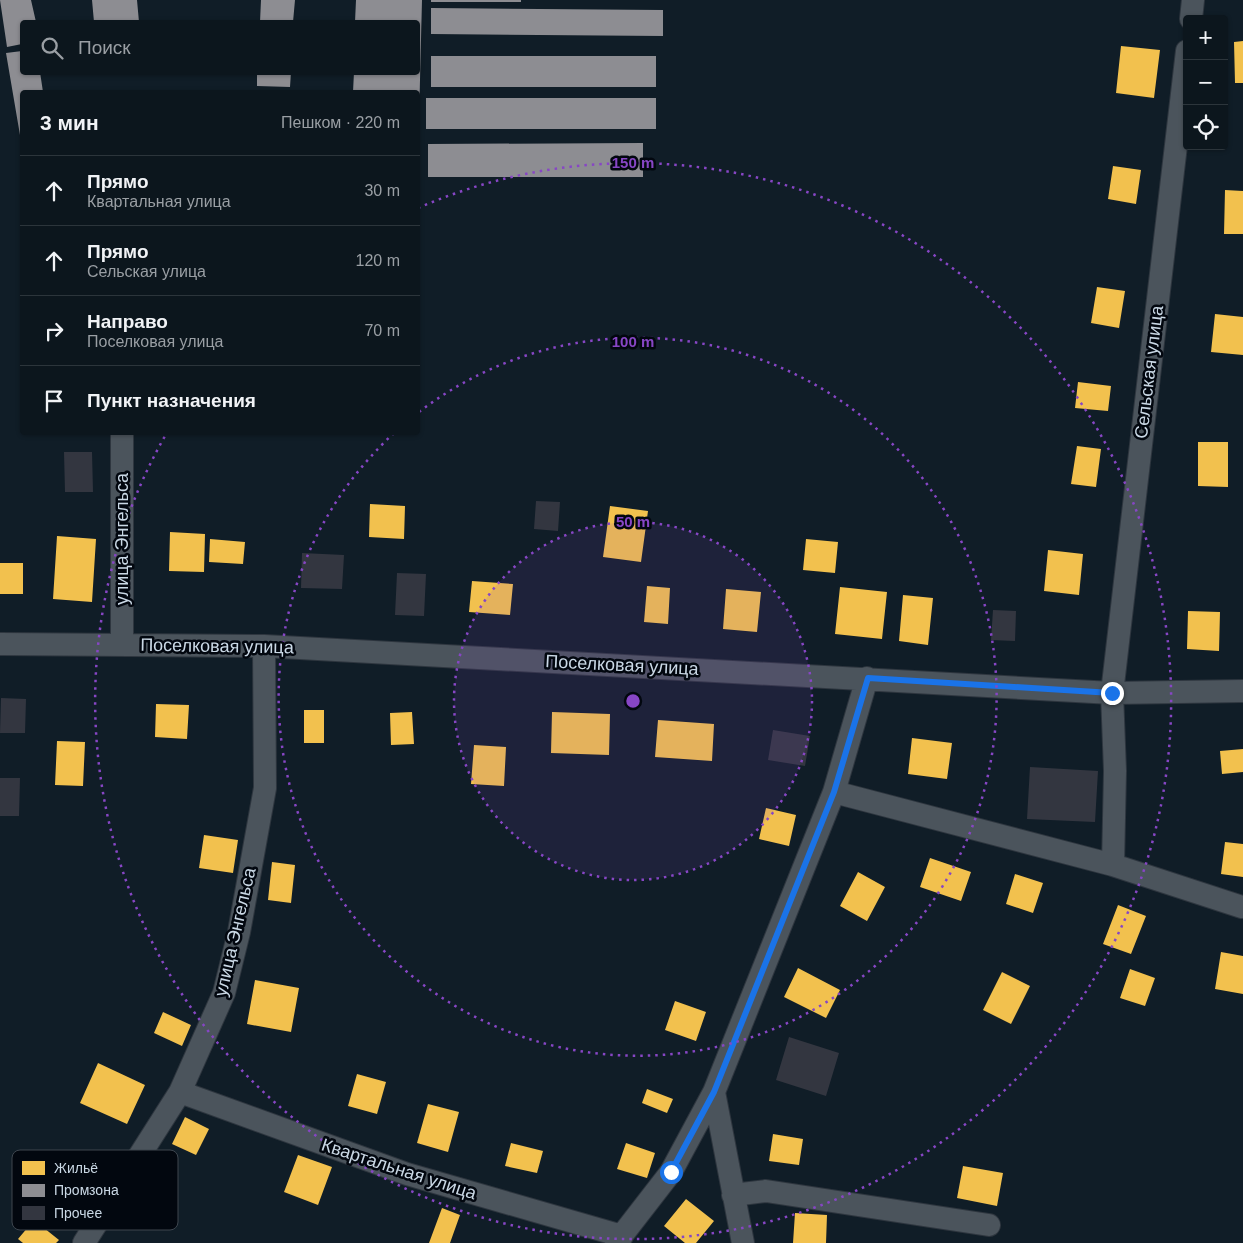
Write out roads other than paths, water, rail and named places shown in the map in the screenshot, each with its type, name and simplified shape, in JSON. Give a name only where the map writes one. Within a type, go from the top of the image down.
[{"type":"street","points":[[1191,15],[1193,0]]},
{"type":"street","name":"Сельская улица","points":[[1113,865],[1115,771],[1112,693],[1186,60]]},
{"type":"street","name":"улица Энгельса","points":[[122,435],[122,645]]},
{"type":"street","name":"Поселковая улица","points":[[0,644],[264,646],[1112,693],[1243,691]]},
{"type":"street","name":"улица Энгельса","points":[[143,1150],[180,1092],[224,993],[239,932],[265,788],[264,646]]},
{"type":"street","points":[[743,1243],[714,1092],[834,792],[868,678]]},
{"type":"street","points":[[834,792],[1113,865],[1242,906]]},
{"type":"street","name":"Квартальная улица","points":[[180,1092],[407,1174],[619,1239],[671,1172],[714,1092]]},
{"type":"street","points":[[733,1195],[766,1191],[989,1225]]},
{"type":"street","name":"улица Энгельса","points":[[84,1243],[92,1230]]}]
